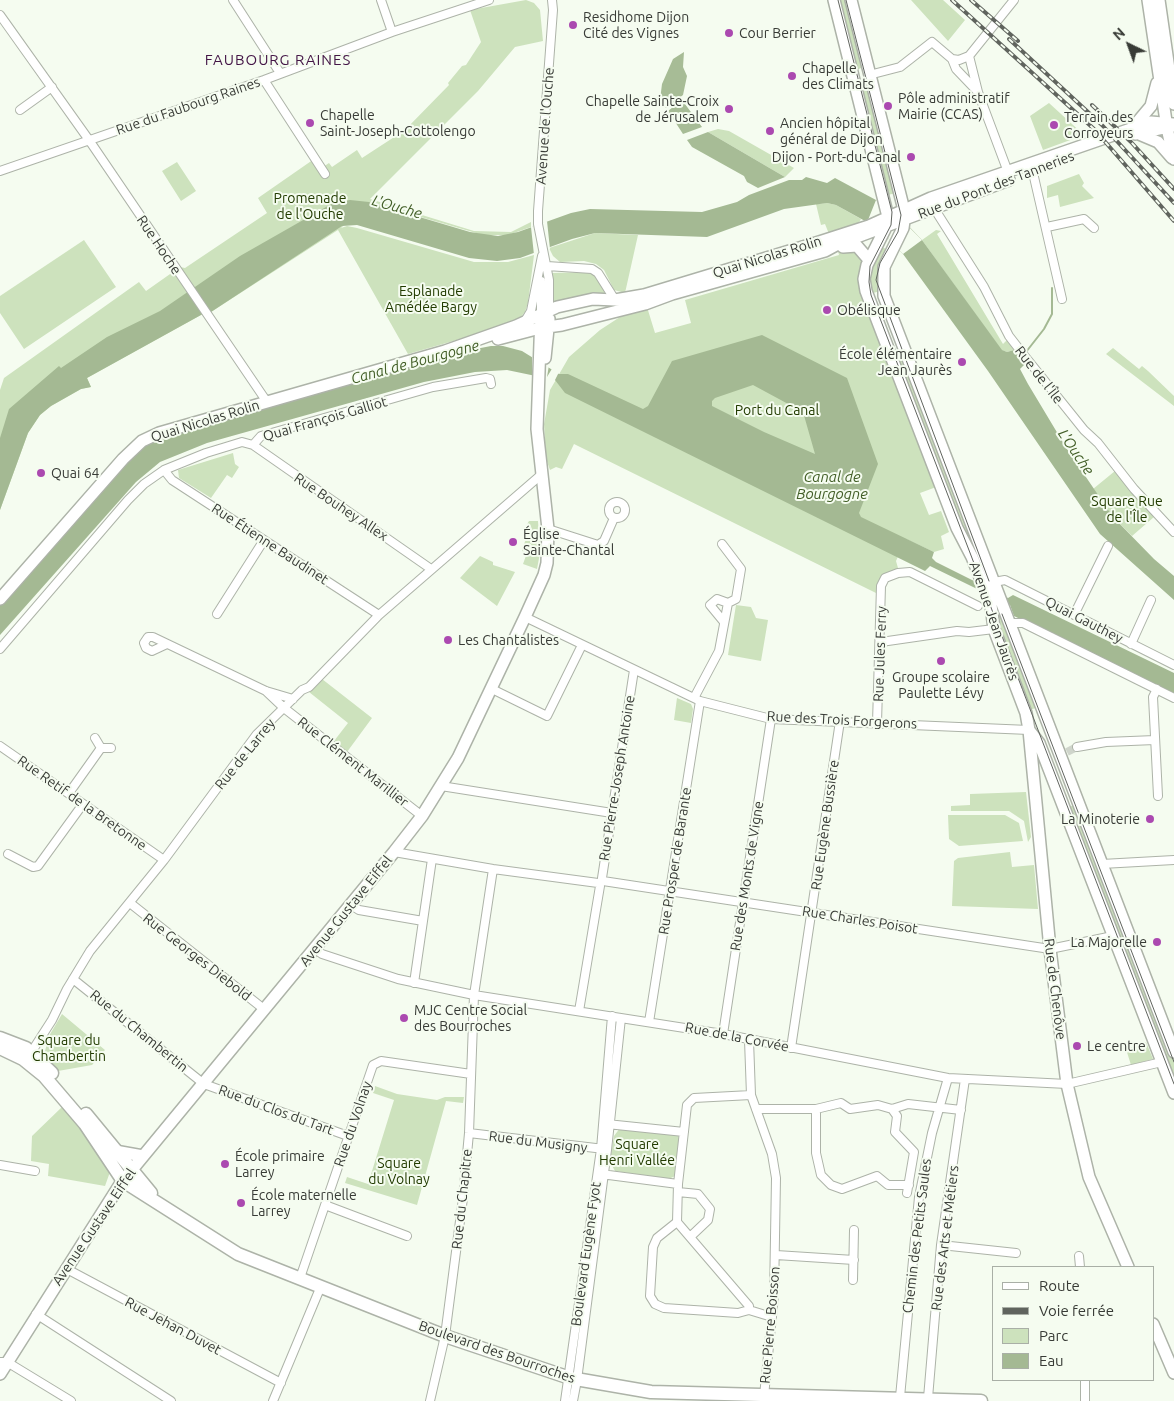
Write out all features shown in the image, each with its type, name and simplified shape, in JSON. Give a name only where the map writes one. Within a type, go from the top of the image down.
[{"type":"main road","points":[[834,0],[891,220]]},
{"type":"main road","points":[[851,0],[900,195],[891,220]]},
{"type":"main road","points":[[1148,0],[1158,71],[1172,126],[1174,158]]},
{"type":"main road","points":[[1160,0],[1170,41],[1174,104]]},
{"type":"main road","points":[[1158,71],[1153,102],[1135,131],[1158,142],[1168,152],[1174,163]]},
{"type":"main road","name":"Rue du Pont des Tanneries","points":[[931,203],[1135,131],[1155,121],[1172,126]]},
{"type":"main road","name":"Rue du Pont des Tanneries","points":[[891,220],[1008,172],[1032,167]]},
{"type":"main road","name":"Avenue Jean Jaurès","points":[[891,220],[895,245],[884,267],[882,287],[1010,624],[1050,725],[1064,753],[1102,864],[1170,1032],[1174,1052]]},
{"type":"main road","name":"Avenue Jean Jaurès","points":[[891,220],[869,260],[864,279],[868,298],[957,528],[979,574],[991,605],[994,629],[1026,713],[1029,730],[1039,743],[1174,1093]]},
{"type":"main road","name":"Quai Nicolas Rolin","points":[[791,256],[825,251],[891,220]]},
{"type":"main road","name":"Quai Nicolas Rolin","points":[[0,599],[123,459],[142,441],[159,432],[472,342],[525,321],[545,319],[646,299],[791,256],[891,220]]},
{"type":"main road","points":[[825,251],[851,245],[857,246],[869,260]]},
{"type":"main road","name":"Quai Nicolas Rolin","points":[[472,342],[516,335],[545,319],[615,300],[646,299]]},
{"type":"main road","points":[[488,340],[545,319]]},
{"type":"main road","name":"Avenue Gustave Eiffel","points":[[0,1374],[4,1362],[127,1176],[352,905],[422,816],[441,786],[492,689],[544,575],[548,529],[537,429],[545,319]]},
{"type":"main road","points":[[516,335],[531,340],[541,355]]},
{"type":"main road","points":[[1029,730],[1050,725]]},
{"type":"main road","name":"Rue de Chenôve","points":[[1029,730],[1050,949],[1068,1084],[1089,1177],[1128,1266]]},
{"type":"main road","points":[[0,1038],[19,1044],[115,1151],[127,1176]]},
{"type":"main road","points":[[0,1048],[31,1058],[127,1176]]},
{"type":"main road","points":[[115,1151],[143,1156]]},
{"type":"main road","name":"Boulevard des Bourroches","points":[[127,1176],[157,1200],[238,1254],[445,1336],[574,1379],[651,1392],[780,1398],[900,1397],[982,1401]]},
{"type":"main road","points":[[1154,1326],[1174,1373]]},
{"type":"street","points":[[233,0],[280,73]]},
{"type":"street","points":[[381,0],[392,32]]},
{"type":"street","name":"Rue du Faubourg Raines","points":[[0,171],[264,80],[392,32],[489,0]]},
{"type":"street","name":"Avenue de l'Ouche","points":[[545,319],[543,251],[538,224],[554,10],[552,0]]},
{"type":"street","points":[[952,59],[959,60],[969,56],[1014,0]]},
{"type":"street","name":"Rue Hoche","points":[[0,15],[52,87],[268,402]]},
{"type":"street","points":[[870,75],[900,67],[932,42],[952,59],[956,69],[978,92]]},
{"type":"street","points":[[969,56],[978,92],[1008,172]]},
{"type":"street","points":[[264,80],[325,174]]},
{"type":"street","points":[[20,110],[52,87]]},
{"type":"street","points":[[1032,167],[1062,298]]},
{"type":"street","name":"Rue de l'Île","points":[[931,203],[984,287],[1009,336],[1022,354],[1084,430],[1098,443],[1140,495],[1174,532]]},
{"type":"street","points":[[1047,227],[1084,219],[1094,228]]},
{"type":"street","points":[[544,266],[592,269],[602,279],[615,300]]},
{"type":"street","name":"Avenue de l'Ouche","points":[[525,321],[530,313],[544,266]]},
{"type":"street","name":"Quai François Galliot","points":[[0,649],[128,500],[144,484],[164,470],[185,459],[242,442],[253,445],[261,436],[433,387],[486,378],[490,379],[491,384]]},
{"type":"street","name":"Rue Bouhey Allex","points":[[253,445],[431,569]]},
{"type":"street","name":"Rue Étienne Baudinet","points":[[164,470],[172,480],[379,615]]},
{"type":"street","name":"Rue de Larrey","points":[[31,1058],[90,951],[164,860],[257,734],[292,699],[309,687],[332,661],[379,615],[542,474]]},
{"type":"street","points":[[548,529],[598,545],[604,541],[614,518]]},
{"type":"street","points":[[217,614],[264,540]]},
{"type":"street","name":"Rue Prosper de Barante","points":[[649,1022],[671,892],[697,700],[719,650],[728,603],[736,599],[741,569],[722,544]]},
{"type":"street","points":[[1074,616],[1108,546]]},
{"type":"street","name":"Rue Jules Ferry","points":[[877,722],[881,642],[881,586],[885,578],[898,573],[910,572],[978,606]]},
{"type":"street","name":"Quai Gauthey","points":[[994,582],[1005,580],[1174,665]]},
{"type":"street","points":[[724,622],[710,604],[717,599],[728,603]]},
{"type":"street","points":[[1131,644],[1151,600]]},
{"type":"street","name":"Rue des Trois Forgerons","points":[[525,617],[697,700],[771,719],[877,722],[1029,730]]},
{"type":"street","points":[[1010,624],[1023,623],[1174,698]]},
{"type":"street","points":[[881,642],[957,631],[969,632],[994,629]]},
{"type":"street","points":[[167,644],[266,691],[292,699]]},
{"type":"street","points":[[492,689],[547,716],[582,645]]},
{"type":"street","name":"Rue Pierre-Joseph Antoine","points":[[580,1011],[603,884],[602,878],[634,670]]},
{"type":"street","points":[[1157,689],[1153,697],[1158,796]]},
{"type":"street","name":"Rue Clément Marillier","points":[[266,691],[284,708],[422,816]]},
{"type":"street","name":"Rue des Monts de Vigne","points":[[723,1034],[771,719]]},
{"type":"street","name":"Rue Eugène Bussière","points":[[791,1048],[840,721]]},
{"type":"street","points":[[95,738],[100,748]]},
{"type":"street","points":[[1077,747],[1106,742],[1155,740]]},
{"type":"street","name":"Rue Retif de la Bretonne","points":[[1,748],[164,860]]},
{"type":"street","points":[[100,748],[111,748]]},
{"type":"street","points":[[69,794],[100,748]]},
{"type":"street","points":[[441,786],[612,813]]},
{"type":"street","points":[[8,854],[33,867],[38,866],[83,804]]},
{"type":"street","name":"Rue Charles Poisot","points":[[394,852],[493,869],[744,902],[1050,949],[1113,936]]},
{"type":"street","points":[[414,983],[432,859]]},
{"type":"street","points":[[1102,864],[1174,860]]},
{"type":"street","name":"Rue du Chapitre","points":[[430,1401],[445,1336],[463,1198],[469,1133],[474,995],[493,869]]},
{"type":"street","name":"Rue Georges Diebold","points":[[130,903],[265,1010]]},
{"type":"street","points":[[352,905],[359,910],[423,921]]},
{"type":"street","name":"Rue de la Corvée","points":[[315,950],[322,954],[414,983],[474,995],[723,1034],[948,1078],[1068,1084],[1162,1062]]},
{"type":"street","name":"Rue du Chambertin","points":[[73,979],[204,1084]]},
{"type":"street","name":"Boulevard Eugène Fyot","points":[[607,1124],[612,1016]]},
{"type":"street","name":"Boulevard Eugène Fyot","points":[[573,1401],[574,1379],[621,1018]]},
{"type":"street","name":"Rue Pierre Boisson","points":[[749,1040],[751,1095],[772,1154],[776,1178],[776,1255],[764,1396]]},
{"type":"street","name":"Rue du Volnay","points":[[300,1278],[373,1065],[381,1061],[471,1074]]},
{"type":"street","name":"Chemin des Petits Saules","points":[[900,1397],[919,1198],[928,1148],[948,1078]]},
{"type":"street","name":"Rue des Arts et Métiers","points":[[923,1399],[941,1245],[965,1079]]},
{"type":"street","name":"Rue du Clos du Tart","points":[[204,1084],[348,1136]]},
{"type":"street","points":[[749,1310],[749,1306],[677,1222],[678,1188],[687,1105],[694,1098],[751,1095]]},
{"type":"street","points":[[756,1109],[816,1109],[841,1103],[850,1109],[878,1105],[892,1109],[908,1104],[961,1110]]},
{"type":"street","points":[[816,1109],[816,1153],[821,1175],[831,1185],[842,1189],[878,1176],[888,1185],[908,1189],[914,1152],[895,1132],[897,1116],[892,1109]]},
{"type":"street","points":[[607,1124],[684,1132]]},
{"type":"street","name":"Rue du Musigny","points":[[469,1133],[604,1149]]},
{"type":"street","points":[[0,1165],[35,1170]]},
{"type":"street","points":[[601,1174],[678,1188],[698,1194],[710,1209],[708,1220],[690,1237]]},
{"type":"street","points":[[325,1205],[407,1236]]},
{"type":"street","points":[[677,1222],[657,1238],[653,1247],[650,1296],[655,1304],[664,1308],[738,1313],[749,1310],[772,1317]]},
{"type":"street","points":[[853,1280],[854,1230]]},
{"type":"street","points":[[941,1245],[1016,1253]]},
{"type":"street","name":"Rue Pierre Boisson","points":[[776,1255],[854,1260]]},
{"type":"street","points":[[1079,1256],[1080,1266]]},
{"type":"street","name":"Rue Jehan Duvet","points":[[65,1268],[281,1383]]},
{"type":"street","points":[[273,1401],[321,1286]]},
{"type":"street","points":[[36,1314],[171,1401]]},
{"type":"street","points":[[4,1362],[71,1401]]},
{"type":"street","name":"Boulevard Eugène Fyot","points":[[565,1401],[574,1379]]},
{"type":"street","points":[[1084,1401],[1085,1381]]},
{"type":"green space","name":"Promenade de l'Ouche","points":[[526,0],[534,3],[540,10],[543,41],[515,47],[478,91],[370,199],[474,231],[511,232],[531,222],[531,227],[508,235],[483,235],[369,202],[341,228],[347,226],[357,228],[474,262],[508,262],[534,255],[528,303],[525,312],[520,318],[502,327],[408,354],[338,230],[211,312],[210,310],[87,378],[91,387],[81,389],[51,406],[40,415],[28,433],[0,510],[0,390],[4,378],[139,282],[146,291],[180,267],[185,268],[267,213],[258,198],[317,157],[323,167],[329,163],[332,167],[357,150],[362,158],[405,130],[449,85],[448,83],[462,66],[466,65],[481,42],[470,10]]},
{"type":"green space","points":[[837,0],[847,0],[865,67],[855,70]]},
{"type":"green space","points":[[911,0],[943,0],[965,20],[948,41]]},
{"type":"green space","points":[[868,79],[897,193],[887,195],[858,82]]},
{"type":"green space","name":"Terrain des Corroyeurs","points":[[1049,103],[1084,135],[1043,150],[1030,116]]},
{"type":"green space","points":[[718,129],[729,131],[794,168],[785,177],[708,132]]},
{"type":"green space","points":[[177,162],[196,191],[181,201],[162,171]]},
{"type":"green space","points":[[1079,174],[1084,183],[1082,186],[1094,198],[1060,207],[1058,195],[1047,198],[1047,186]]},
{"type":"green space","points":[[827,203],[836,205],[861,219],[857,226],[829,234],[825,224],[821,225],[816,204]]},
{"type":"green space","points":[[936,230],[941,231],[937,234],[1003,344],[1007,340],[1014,350],[1007,352],[1001,350],[922,240]]},
{"type":"green space","points":[[595,233],[638,235],[625,293],[614,290],[604,270],[596,264],[584,261],[560,262],[553,256],[549,248]]},
{"type":"green space","points":[[84,240],[116,287],[24,349],[0,313],[0,296]]},
{"type":"green space","points":[[879,245],[889,251],[878,274],[880,291],[870,294],[867,279]]},
{"type":"green space","name":"Port du Canal","points":[[849,248],[863,255],[862,295],[939,486],[920,493],[929,515],[941,511],[949,532],[941,536],[944,549],[934,552],[906,539],[896,561],[898,568],[889,573],[876,587],[876,593],[574,444],[562,469],[556,467],[550,470],[546,459],[544,424],[550,390],[569,357],[600,330],[620,317],[647,307],[655,333],[691,323],[685,300],[839,255],[838,251]]},
{"type":"green space","points":[[588,272],[597,277],[606,295],[554,303],[552,273]]},
{"type":"green space","points":[[1113,348],[1139,369],[1142,366],[1148,371],[1174,396],[1174,406],[1106,354]]},
{"type":"green space","points":[[903,352],[978,547],[985,584],[893,356]]},
{"type":"green space","points":[[233,453],[235,464],[239,467],[232,478],[227,475],[211,498],[179,478],[178,470]]},
{"type":"green space","name":"Square Rue de l'Île","points":[[1115,471],[1154,517],[1132,536],[1113,517],[1093,489]]},
{"type":"green space","points":[[529,521],[538,521],[540,553],[537,569],[523,564],[527,553],[522,551],[528,532],[523,531]]},
{"type":"green space","points":[[480,556],[493,562],[493,565],[515,572],[497,606],[460,578]]},
{"type":"green space","points":[[736,605],[751,607],[756,618],[768,620],[761,661],[728,655]]},
{"type":"green space","points":[[1000,606],[1039,707],[1029,710],[996,624],[994,608]]},
{"type":"green space","points":[[322,679],[372,718],[347,752],[334,741],[348,723],[309,692]]},
{"type":"green space","points":[[677,698],[691,704],[693,709],[691,723],[674,720]]},
{"type":"green space","points":[[1026,792],[1031,837],[1028,842],[1024,821],[1009,811],[951,811],[951,806],[970,805],[970,794]]},
{"type":"green space","points":[[1076,804],[1174,1059],[1174,1088],[1067,808]]},
{"type":"green space","points":[[948,815],[1005,815],[1019,823],[1023,841],[959,846],[949,839]]},
{"type":"green space","points":[[1010,852],[1012,867],[1034,865],[1038,909],[952,906],[954,861],[958,858]]},
{"type":"green space","name":"Square du Chambertin","points":[[62,1014],[105,1050],[92,1065],[58,1071],[44,1055],[49,1036]]},
{"type":"green space","points":[[1146,1042],[1153,1059],[1131,1065],[1126,1049]]},
{"type":"green space","name":"Square du Volnay","points":[[375,1086],[397,1094],[437,1100],[445,1097],[464,1097],[463,1103],[446,1101],[417,1205],[345,1183],[347,1177],[368,1184],[394,1100],[373,1093]]},
{"type":"green space","points":[[62,1107],[84,1133],[110,1172],[105,1186],[48,1176],[49,1164],[31,1161],[32,1136]]},
{"type":"green space","name":"Square Henri Vallée","points":[[620,1128],[677,1134],[680,1140],[675,1176],[669,1179],[615,1171],[610,1162],[614,1136]]},
{"type":"shaded area","points":[[684,52],[683,67],[687,76],[683,95],[666,108],[660,100],[662,84],[673,59]]},
{"type":"shaded area","points":[[682,100],[702,127],[683,134],[668,111]]},
{"type":"shaded area","points":[[708,132],[785,177],[758,188],[747,182],[744,176],[692,147],[687,140]]},
{"type":"water","points":[[806,177],[827,183],[835,178],[876,200],[900,217],[922,240],[1002,350],[1007,352],[1014,350],[1024,365],[1020,369],[1028,384],[1067,449],[1113,517],[1154,559],[1174,576],[1174,600],[1100,534],[988,371],[903,254],[886,236],[865,221],[836,205],[827,203],[784,209],[707,237],[595,233],[572,239],[520,258],[497,261],[469,258],[357,225],[342,226],[211,312],[210,310],[87,378],[91,387],[81,389],[51,406],[40,415],[28,433],[0,510],[0,438],[9,409],[59,366],[61,368],[107,337],[160,311],[240,256],[333,203],[350,200],[369,202],[470,232],[498,236],[518,232],[571,213],[590,209],[702,212],[737,202],[749,195],[789,180],[802,180]]},
{"type":"water","name":"Canal de Bourgogne","points":[[762,335],[847,378],[878,464],[859,513],[861,517],[934,552],[932,558],[936,562],[1008,598],[1013,595],[1174,673],[1174,694],[1014,616],[1010,605],[930,566],[925,571],[565,393],[555,380],[507,370],[475,372],[424,382],[207,443],[160,462],[136,482],[0,635],[0,604],[124,464],[144,445],[156,439],[455,353],[491,346],[503,346],[522,351],[559,374],[568,374],[643,409],[648,406],[672,361]],"holes":[[[753,385],[803,412],[815,454],[764,432],[712,406],[712,401],[715,398]]]},
{"type":"pier","points":[[876,200],[899,217],[922,240],[903,254],[886,236],[865,221],[868,220]]},
{"type":"pier","points":[[547,221],[550,249],[534,255],[531,227]]},
{"type":"pier","points":[[532,354],[549,365],[547,377],[553,367],[559,372],[554,382],[532,377]]},
{"type":"waterway","name":"L'Ouche","points":[[1026,352],[1044,329],[1052,314],[1052,288]]},
{"type":"tunnel","points":[[1067,752],[1077,747]]},
{"type":"tram line","points":[[838,0],[892,212],[891,225],[870,266],[869,282],[871,295],[1174,1084]]},
{"type":"tram line","points":[[846,0],[901,215],[898,232],[880,263],[876,280],[989,581]]},
{"type":"tram line","points":[[1002,614],[1174,1062]]},
{"type":"railway","points":[[952,0],[1094,129],[1174,221]]},
{"type":"railway","points":[[971,0],[1018,41]]},
{"type":"railway","points":[[1009,39],[1102,125],[1174,203]]},
{"type":"railway","points":[[1092,105],[1131,142],[1174,189]]},
{"type":"place","name":"Residhome Dijon Cité des Vignes","points":[[573,25]]},
{"type":"place","name":"Cour Berrier","points":[[729,33]]},
{"type":"place","name":"Chapelle des Climats","points":[[792,76]]},
{"type":"place","name":"Pôle administratif Mairie (CCAS)","points":[[888,106]]},
{"type":"place","name":"Chapelle Sainte-Croix de Jérusalem","points":[[729,109]]},
{"type":"place","name":"Chapelle Saint-Joseph-Cottolengo","points":[[310,123]]},
{"type":"place","name":"Terrain des Corroyeurs","points":[[1054,125]]},
{"type":"place","name":"Ancien hôpital général de Dijon","points":[[770,131]]},
{"type":"place","name":"Dijon - Port-du-Canal","points":[[911,157]]},
{"type":"place","name":"Obélisque","points":[[827,310]]},
{"type":"place","name":"École élémentaire Jean Jaurès","points":[[962,362]]},
{"type":"place","name":"Quai 64","points":[[41,473]]},
{"type":"place","name":"Église Sainte-Chantal","points":[[513,542]]},
{"type":"place","name":"Les Chantalistes","points":[[448,640]]},
{"type":"place","name":"Groupe scolaire Paulette Lévy","points":[[941,661]]},
{"type":"place","name":"La Minoterie","points":[[1150,819]]},
{"type":"place","name":"La Majorelle","points":[[1157,942]]},
{"type":"place","name":"MJC Centre Social des Bourroches","points":[[404,1018]]},
{"type":"place","name":"Le centre","points":[[1077,1046]]},
{"type":"place","name":"École primaire Larrey","points":[[225,1164]]},
{"type":"place","name":"École maternelle Larrey","points":[[241,1203]]},
{"type":"district","name":"FAUBOURG RAINES","points":[[278,60]]},
{"type":"park label","name":"Esplanade Amédée Bargy","points":[[431,300]]}]
